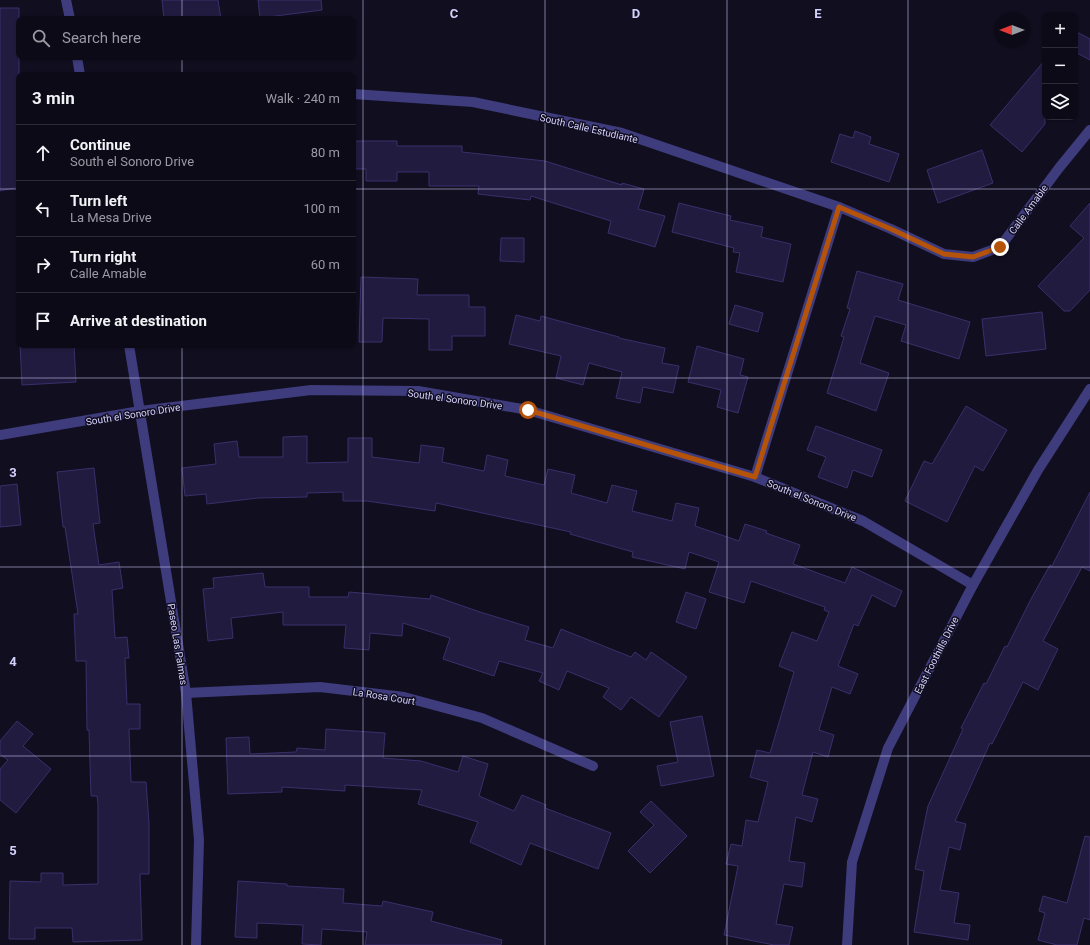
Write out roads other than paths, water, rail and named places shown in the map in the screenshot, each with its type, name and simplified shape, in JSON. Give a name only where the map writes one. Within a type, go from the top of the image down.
[{"type":"street","points":[[66,0],[69,16]]},
{"type":"street","points":[[78,60],[80,72]]},
{"type":"street","name":"South Calle Estudiante","points":[[356,94],[473,102],[622,134],[839,207]]},
{"type":"street","name":"Calle Amable","points":[[839,207],[944,254],[973,257],[1000,247],[1059,168],[1090,130]]},
{"type":"street","points":[[755,477],[839,207]]},
{"type":"street","name":"Paseo Las Palmas","points":[[130,348],[186,694],[199,840],[196,945]]},
{"type":"street","name":"East Foothills Drive","points":[[847,945],[852,862],[888,748],[973,585],[1038,470],[1090,389]]},
{"type":"street","name":"South el Sonoro Drive","points":[[0,435],[140,411],[311,390],[418,391],[528,410],[755,477],[863,521],[973,585]]},
{"type":"street","name":"La Rosa Court","points":[[186,694],[320,687],[404,697],[482,718],[593,766]]}]
